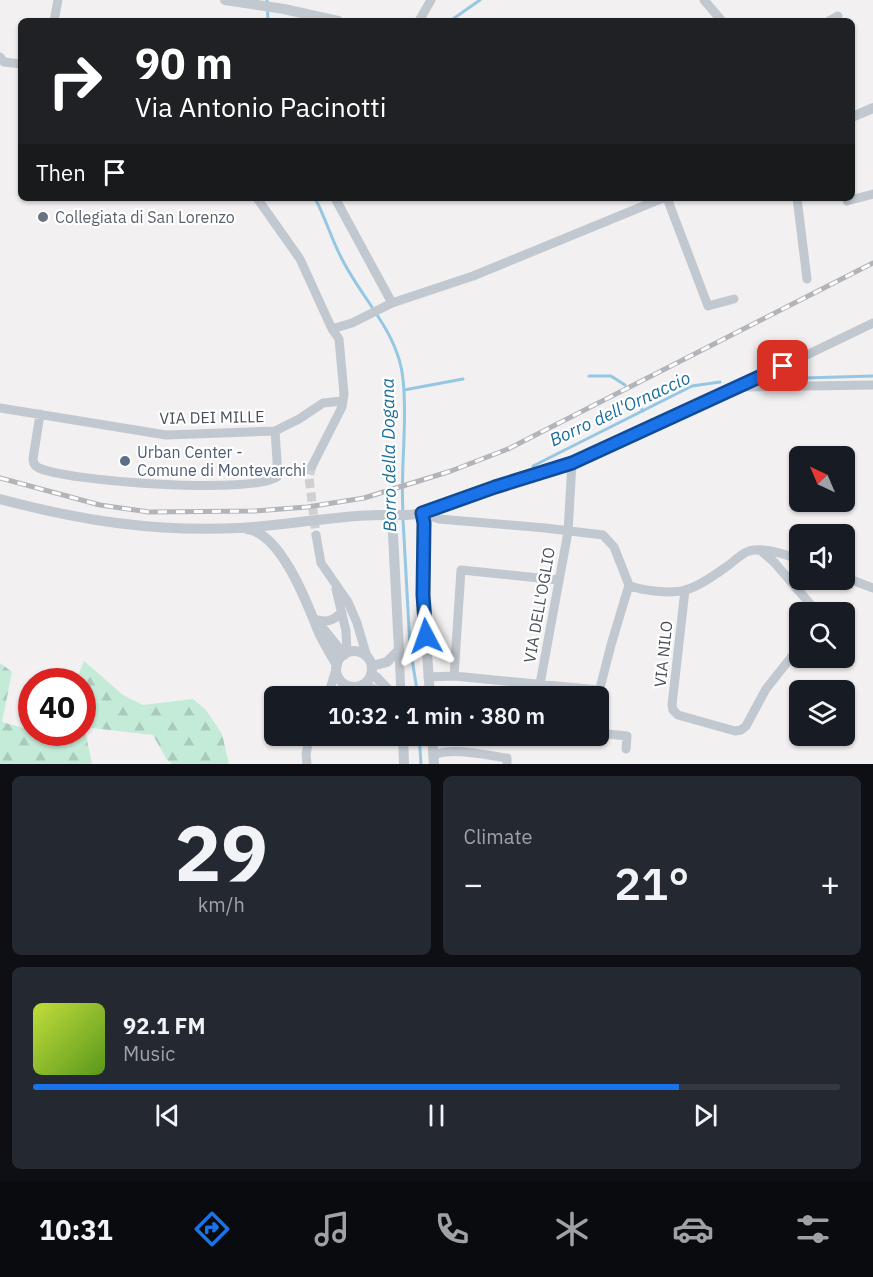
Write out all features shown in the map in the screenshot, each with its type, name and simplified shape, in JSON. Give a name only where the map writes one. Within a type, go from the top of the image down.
[{"type":"street","points":[[55,18],[58,0]]},
{"type":"street","points":[[225,0],[324,18]]},
{"type":"street","points":[[421,18],[431,0]]},
{"type":"street","points":[[704,0],[720,18]]},
{"type":"street","points":[[834,18],[838,16]]},
{"type":"street","points":[[0,57],[4,62],[18,64]]},
{"type":"street","points":[[855,116],[873,108]]},
{"type":"street","points":[[855,199],[873,194]]},
{"type":"street","points":[[260,201],[300,259],[332,329],[339,339],[344,394],[342,407],[312,466]]},
{"type":"street","points":[[336,201],[388,305]]},
{"type":"street","points":[[332,329],[364,318],[388,305],[473,276],[658,201]]},
{"type":"street","points":[[666,201],[708,306],[734,299]]},
{"type":"street","points":[[797,201],[807,279]]},
{"type":"street","points":[[339,339],[352,323]]},
{"type":"street","points":[[418,514],[572,463],[740,387],[873,323]]},
{"type":"street","points":[[740,387],[873,386]]},
{"type":"street","name":"VIA DEI MILLE","points":[[0,408],[166,435],[275,430],[299,419],[323,403],[342,401]]},
{"type":"street","points":[[40,414],[33,459],[37,467],[99,479],[184,486],[253,484],[274,480],[278,476],[275,430]]},
{"type":"street","name":"VIA DELL'OGLIO","points":[[540,684],[568,532],[572,463]]},
{"type":"street","points":[[0,499],[88,520],[126,526],[241,528],[332,518],[418,514],[439,519],[603,535],[614,547],[629,585],[601,686]]},
{"type":"street","points":[[418,514],[424,523],[423,595],[429,686]]},
{"type":"street","points":[[395,515],[401,686]]},
{"type":"street","points":[[276,549],[277,532],[281,527],[294,523]]},
{"type":"street","points":[[241,528],[255,530],[265,537],[290,569],[342,683],[350,686]]},
{"type":"street","points":[[316,535],[321,563],[348,602],[370,666],[385,686]]},
{"type":"street","points":[[759,550],[774,562],[808,602]]},
{"type":"street","points":[[629,585],[637,589],[685,590],[713,576],[747,552],[776,551],[789,556]]},
{"type":"street","points":[[454,676],[462,570],[558,580]]},
{"type":"street","points":[[855,581],[873,588]]},
{"type":"street","points":[[331,686],[336,667],[345,654],[347,639],[335,584]]},
{"type":"street","name":"VIA NILO","points":[[685,590],[672,705],[678,715],[735,731],[741,730],[746,726],[766,689],[789,660]]},
{"type":"street","points":[[314,620],[328,622],[342,612]]},
{"type":"street","points":[[314,620],[345,654]]},
{"type":"street","points":[[370,666],[387,662],[399,650]]},
{"type":"street","points":[[345,654],[358,652],[370,666]]},
{"type":"street","points":[[364,684],[370,666]]},
{"type":"street","points":[[428,677],[454,676],[553,686]]},
{"type":"street","points":[[356,686],[364,684],[368,686]]},
{"type":"street","points":[[609,734],[627,736],[626,749]]},
{"type":"street","points":[[307,764],[308,746]]},
{"type":"street","points":[[403,746],[404,764]]},
{"type":"street","points":[[434,760],[443,752],[507,758],[507,764]]},
{"type":"green space","points":[[84,661],[92,668],[81,668]]},
{"type":"green space","points":[[0,663],[12,672],[2,722],[18,726],[18,746],[88,746],[92,763],[0,764]]},
{"type":"green space","points":[[96,671],[123,695],[143,705],[193,699],[206,710],[222,734],[229,764],[172,764],[167,760],[153,735],[96,728]]},
{"type":"waterway","name":"Borro della Dogana","points":[[267,0],[268,18]]},
{"type":"waterway","points":[[454,18],[480,0]]},
{"type":"waterway","name":"Borro della Dogana","points":[[316,201],[343,261],[388,332],[400,363],[405,412],[403,512]]},
{"type":"waterway","points":[[589,376],[611,376],[625,385]]},
{"type":"waterway","name":"Borro dell'Ornaccio","points":[[769,379],[873,376]]},
{"type":"waterway","points":[[404,390],[463,379]]},
{"type":"waterway","name":"Borro dell'Ornaccio","points":[[533,466],[692,386],[720,382]]},
{"type":"waterway","points":[[635,399],[643,411]]},
{"type":"waterway","name":"Borro della Dogana","points":[[403,519],[410,647],[416,686]]},
{"type":"waterway","name":"Borro della Dogana","points":[[420,746],[421,764]]},
{"type":"tunnel","points":[[312,466],[309,477],[316,535]]},
{"type":"railway","points":[[0,478],[100,505],[149,512],[255,511],[307,507],[364,498],[451,471],[508,449],[873,263]]},
{"type":"place","name":"Collegiata di San Lorenzo","points":[[43,217]]},
{"type":"place","name":"Urban Center - Comune di Montevarchi","points":[[125,461]]},
{"type":"route","points":[[426,636],[422,513],[572,463],[783,366]]}]
